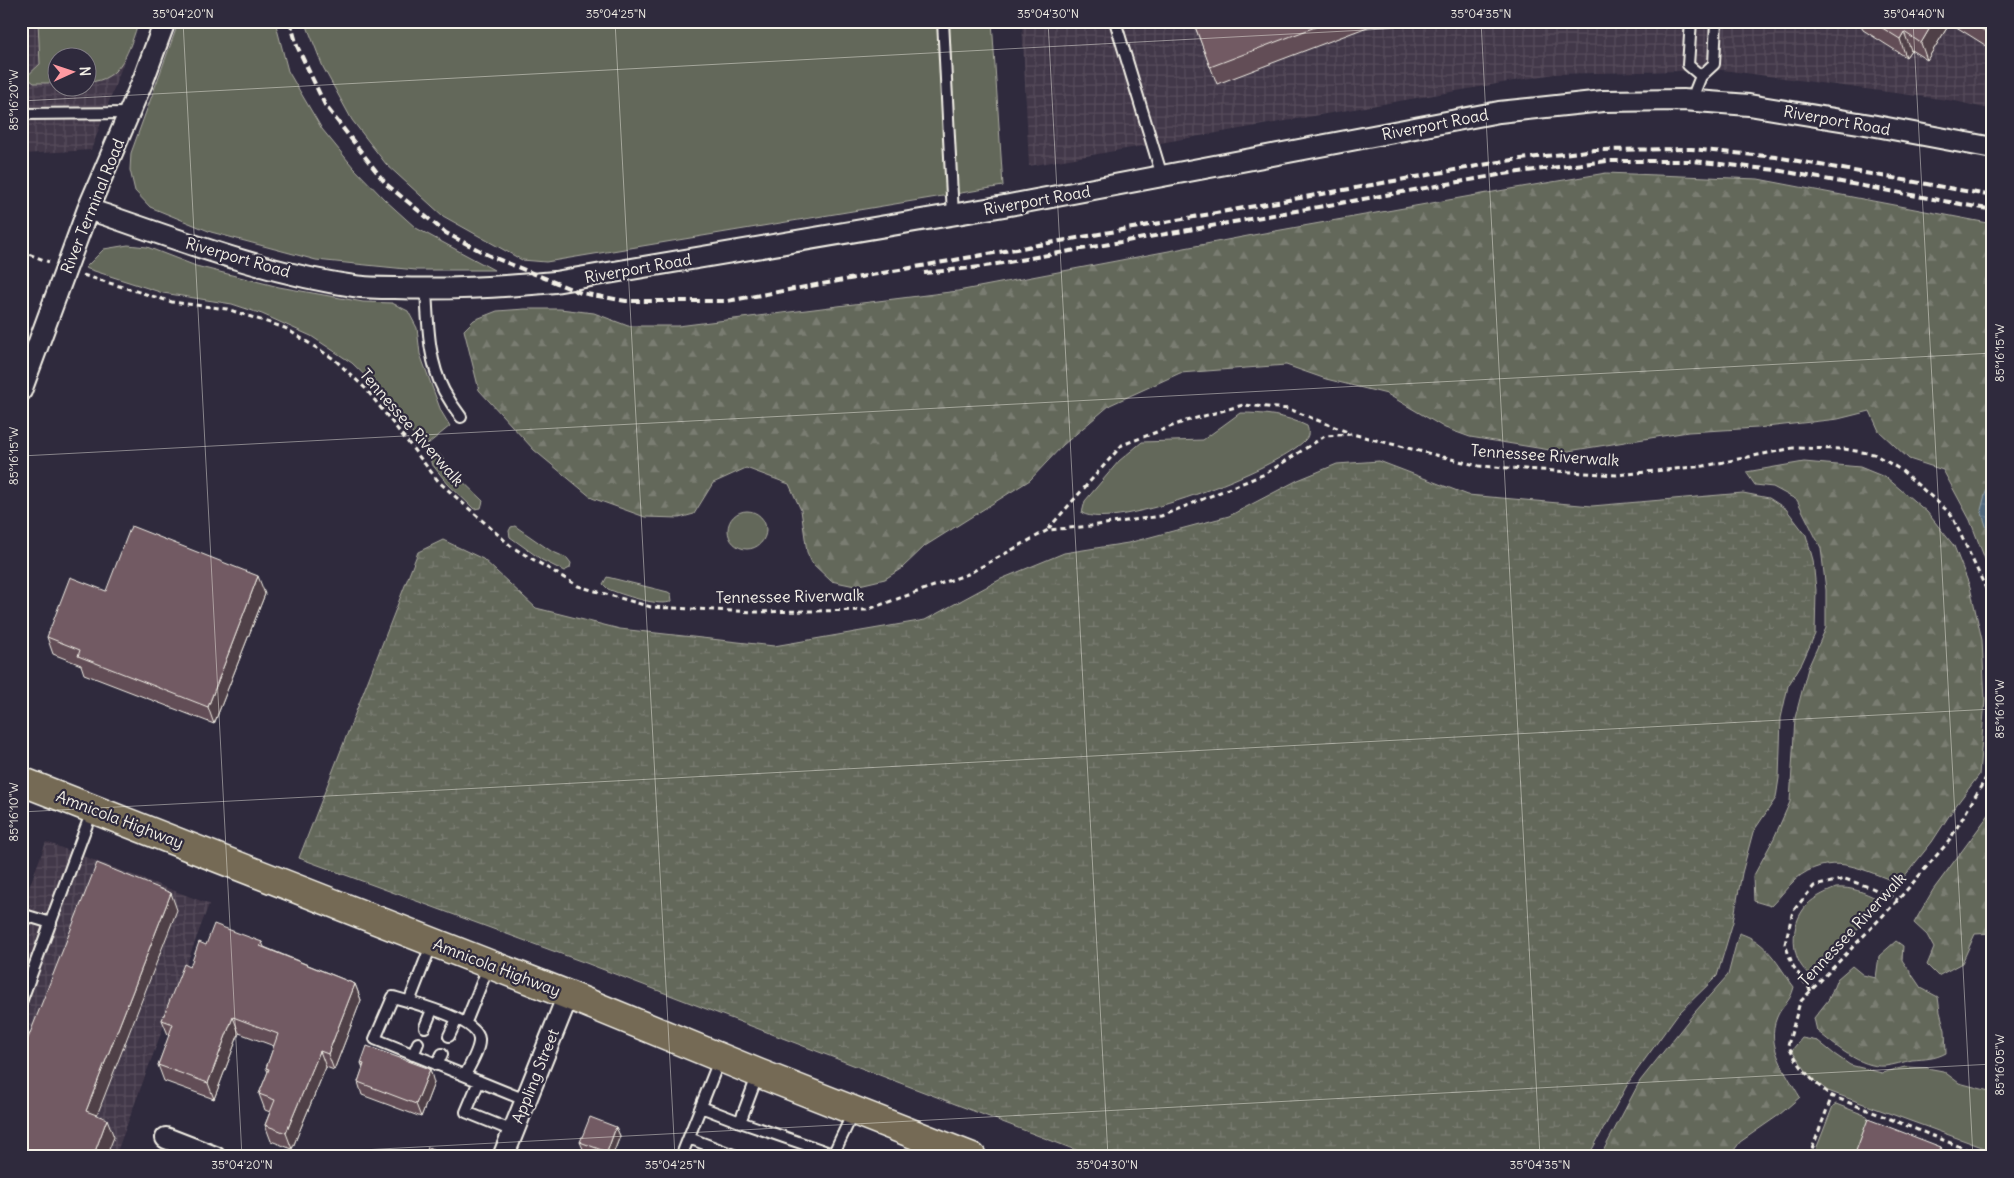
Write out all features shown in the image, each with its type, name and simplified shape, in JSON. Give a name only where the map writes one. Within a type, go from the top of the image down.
[{"type":"main road","name":"Amnicola Highway","points":[[21,781],[490,964],[758,1073],[972,1157]]},
{"type":"street","name":"River Terminal Road","points":[[23,381],[88,209],[129,113],[165,21]]},
{"type":"street","name":"Riverport Road","points":[[88,209],[222,254],[294,273],[355,286],[426,290],[515,286],[555,282],[953,215],[1499,112],[1603,101],[1692,101],[1749,105],[1993,148]]},
{"type":"street","name":"Appling Street","points":[[503,1157],[568,995]]},
{"type":"street","points":[[166,1138],[215,1157]]},
{"type":"lane","points":[[943,21],[953,215]]},
{"type":"lane","points":[[1115,21],[1162,176]]},
{"type":"lane","points":[[1691,21],[1688,64],[1701,76]]},
{"type":"lane","points":[[1692,101],[1701,76],[1714,64],[1716,21]]},
{"type":"lane","points":[[21,114],[129,113]]},
{"type":"lane","points":[[426,290],[428,334],[434,362],[444,390],[461,418]]},
{"type":"lane","points":[[21,1002],[93,808]]},
{"type":"lane","points":[[21,914],[51,923]]},
{"type":"lane","points":[[409,1002],[432,942]]},
{"type":"lane","points":[[449,1036],[461,1020],[490,964]]},
{"type":"lane","points":[[465,1075],[480,1041],[478,1034],[461,1020],[393,998],[375,1039],[525,1100]]},
{"type":"lane","points":[[425,1026],[432,1010]]},
{"type":"lane","points":[[413,1055],[418,1043]]},
{"type":"lane","points":[[437,1065],[442,1054]]},
{"type":"lane","points":[[681,1157],[720,1057]]},
{"type":"lane","points":[[740,1122],[758,1073]]},
{"type":"lane","points":[[479,1081],[466,1112],[512,1131]]},
{"type":"lane","points":[[701,1107],[832,1155],[855,1110]]},
{"type":"lane","points":[[689,1138],[739,1157]]},
{"type":"path","name":"Tennessee Riverwalk","points":[[21,251],[121,288],[172,302],[227,309],[286,328],[334,359],[366,389],[439,482],[512,548],[578,586],[651,607],[755,612],[866,610],[968,574],[1048,530],[1161,516],[1265,474],[1325,436],[1352,434],[1479,466],[1617,475],[1704,466],[1793,448],[1844,450],[1874,454],[1900,470],[1951,514],[1990,598],[1993,615]]},
{"type":"path","points":[[1048,530],[1122,445],[1186,421],[1243,405],[1289,409],[1352,434]]},
{"type":"path","name":"Tennessee Riverwalk","points":[[1986,1157],[1832,1096],[1800,1067],[1788,1045],[1800,1002],[1898,900],[1949,841],[1993,766]]},
{"type":"path","points":[[1811,991],[1793,966],[1785,944],[1793,910],[1814,886],[1845,879],[1872,888],[1898,900]]},
{"type":"path","points":[[1809,1157],[1832,1096]]},
{"type":"shaded area","points":[[21,21],[139,21],[91,150],[21,154]]},
{"type":"shaded area","points":[[1022,21],[1993,21],[1993,110],[1955,101],[1723,70],[1554,74],[1029,166]]},
{"type":"shaded area","points":[[46,842],[209,904],[115,1157],[21,1157],[21,909]]},
{"type":"green space","points":[[38,21],[139,21],[132,42],[122,62],[109,76],[100,80],[98,80],[98,48],[48,48],[48,83],[34,83],[26,77],[40,64]]},
{"type":"green space","points":[[179,21],[275,21],[288,71],[322,129],[353,167],[416,228],[494,270],[416,270],[316,260],[211,232],[150,207],[135,191],[130,170],[131,153]]},
{"type":"green space","points":[[305,21],[992,21],[1003,186],[546,262],[522,260],[443,216],[386,164],[352,120],[323,67]]},
{"type":"green space","points":[[1606,173],[1758,179],[1993,224],[1993,580],[1970,520],[1943,470],[1909,459],[1879,431],[1870,411],[1838,419],[1757,428],[1688,432],[1562,452],[1470,437],[1445,428],[1387,394],[1326,379],[1286,365],[1180,373],[1110,405],[1063,445],[1030,480],[925,546],[902,568],[885,579],[855,586],[831,581],[812,563],[807,552],[801,510],[789,484],[746,468],[713,483],[694,514],[679,518],[645,517],[592,498],[534,450],[479,390],[464,330],[474,320],[497,311],[560,309],[594,313],[628,326],[678,326],[958,291],[1253,235]]},
{"type":"green space","points":[[128,245],[147,247],[196,266],[279,287],[363,302],[392,303],[408,311],[417,328],[420,354],[441,411],[450,426],[423,448],[380,390],[352,363],[311,336],[262,314],[232,304],[163,293],[85,268],[104,249]]},
{"type":"green space","points":[[1240,413],[1266,414],[1291,419],[1307,426],[1308,435],[1305,440],[1289,452],[1263,466],[1231,481],[1196,494],[1160,506],[1127,514],[1100,517],[1082,513],[1085,501],[1119,461],[1142,442],[1203,440]]},
{"type":"green space","points":[[439,454],[456,475],[483,501],[481,508],[474,509],[448,484],[431,463],[431,457]]},
{"type":"green space","points":[[1379,461],[1468,495],[1592,506],[1743,493],[1769,498],[1786,509],[1806,535],[1813,560],[1816,590],[1815,634],[1802,663],[1788,686],[1781,718],[1779,778],[1776,798],[1753,832],[1742,873],[1733,922],[1717,976],[1677,1015],[1630,1080],[1588,1157],[1094,1157],[586,963],[299,858],[418,552],[443,540],[483,559],[536,608],[620,629],[774,646],[925,620],[1001,579],[1064,553],[1128,543],[1229,516],[1298,480],[1337,464]]},
{"type":"green space","points":[[1804,462],[1860,467],[1887,478],[1927,512],[1954,546],[1970,587],[1982,640],[1985,700],[1979,775],[1954,808],[1932,842],[1899,883],[1850,866],[1826,865],[1814,868],[1801,875],[1771,906],[1754,901],[1753,877],[1774,838],[1790,802],[1795,718],[1808,668],[1826,628],[1826,590],[1821,548],[1797,500],[1773,487],[1755,485],[1746,472]]},
{"type":"green space","points":[[747,511],[754,512],[760,517],[765,523],[765,537],[760,543],[754,548],[747,549],[740,548],[734,543],[729,537],[728,530],[729,523],[734,517],[740,512]]},
{"type":"green space","points":[[515,526],[551,551],[567,558],[571,563],[570,568],[564,571],[542,560],[510,537],[509,531],[511,527]]},
{"type":"green space","points":[[607,577],[668,592],[671,594],[672,601],[667,603],[650,602],[608,589],[603,584]]},
{"type":"green space","points":[[1993,809],[1993,933],[1975,934],[1962,963],[1938,976],[1927,965],[1934,948],[1927,935],[1914,923],[1933,890]]},
{"type":"green space","points":[[1836,888],[1857,890],[1878,899],[1876,908],[1832,960],[1813,977],[1800,964],[1796,955],[1794,937],[1796,927],[1803,910],[1809,903],[1822,894]]},
{"type":"green space","points":[[1739,933],[1749,937],[1765,948],[1794,987],[1777,1017],[1774,1027],[1774,1038],[1775,1048],[1783,1069],[1800,1097],[1779,1115],[1740,1142],[1729,1157],[1600,1157],[1640,1081],[1695,1012],[1728,975]]},
{"type":"green space","points":[[1896,941],[1903,946],[1902,960],[1921,988],[1938,997],[1945,1030],[1946,1053],[1930,1058],[1876,1066],[1857,1059],[1832,1043],[1817,1031],[1814,1018],[1829,999],[1837,979],[1852,966],[1863,975],[1876,978],[1879,956]]},
{"type":"green space","points":[[1802,1038],[1818,1041],[1850,1065],[1882,1073],[1905,1067],[1943,1071],[1959,1083],[1993,1092],[1993,1151],[1828,1091],[1811,1078],[1792,1050]]},
{"type":"green space","points":[[1836,1104],[1867,1116],[1868,1119],[1854,1157],[1813,1157],[1833,1106]]},
{"type":"water","points":[[1993,464],[1993,548],[1981,510]]},
{"type":"building","points":[[1193,21],[1331,21],[1210,67]]},
{"type":"building","points":[[1871,21],[1934,21],[1921,43],[1904,32],[1900,39]]},
{"type":"building","points":[[1968,21],[1993,21],[1993,36]]},
{"type":"building","points":[[131,526],[258,576],[208,707],[78,656],[80,650],[47,637],[70,577],[106,591]]},
{"type":"building","points":[[97,863],[171,893],[86,1111],[107,1119],[93,1157],[21,1157],[21,1056]]},
{"type":"building","points":[[214,924],[262,942],[260,946],[355,984],[328,1054],[320,1051],[286,1133],[265,1125],[275,1100],[259,1094],[269,1069],[266,1068],[278,1034],[233,1017],[208,1083],[158,1065],[173,1024],[162,1020],[184,964],[190,967],[199,942],[206,945]]},
{"type":"building","points":[[367,1046],[430,1069],[416,1104],[358,1082],[364,1064],[361,1063]]},
{"type":"building","points":[[590,1117],[616,1127],[607,1152],[580,1142]]},
{"type":"building","points":[[1868,1119],[1941,1147],[1937,1157],[1871,1157],[1856,1151]]},
{"type":"building","points":[[428,1147],[452,1156],[425,1157]]},
{"type":"railway","points":[[290,21],[297,46],[325,105],[386,184],[446,233],[488,255],[581,293],[626,301],[727,301],[1505,161],[1595,150],[1691,149],[1776,157],[1993,196]]},
{"type":"railway","points":[[924,273],[980,267],[1504,174],[1607,161],[1693,161],[1776,170],[1993,210]]}]
